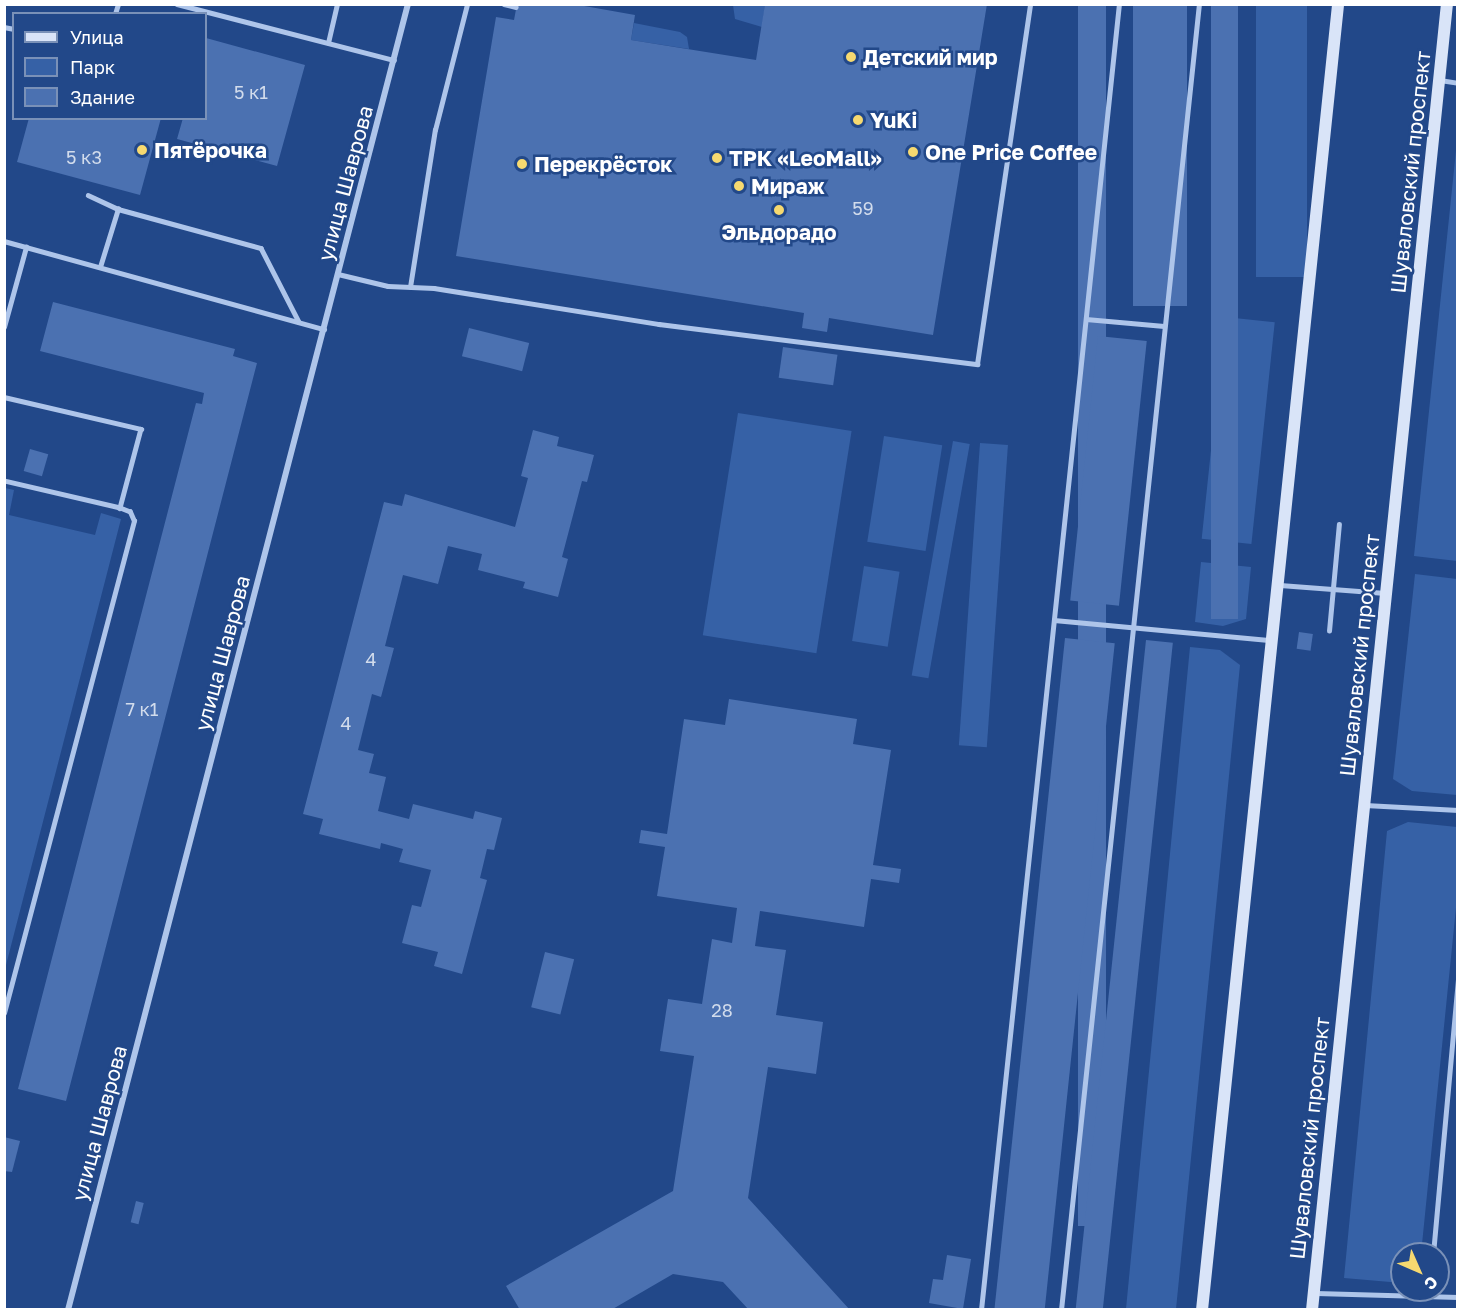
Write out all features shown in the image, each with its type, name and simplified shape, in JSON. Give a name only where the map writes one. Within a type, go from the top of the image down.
[{"type":"main road","points":[[1203,1310],[1280,585],[1338,4]]},
{"type":"main road","name":"Шуваловский проспект","points":[[1312,1310],[1362,805],[1447,4]]},
{"type":"street","name":"улица Шаврова","points":[[68,1310],[408,4]]},
{"type":"lane","points":[[177,4],[394,60]]},
{"type":"lane","points":[[328,43],[337,4]]},
{"type":"lane","points":[[410,287],[435,130],[467,4]]},
{"type":"lane","points":[[504,4],[516,7]]},
{"type":"lane","points":[[338,274],[388,286],[410,287],[659,324],[977,364],[1030,4]]},
{"type":"lane","points":[[981,1310],[1119,4]]},
{"type":"lane","points":[[1061,1310],[1198,4]]},
{"type":"lane","points":[[1440,80],[1458,83]]},
{"type":"lane","points":[[88,195],[117,208],[261,248],[299,322]]},
{"type":"lane","points":[[100,267],[117,208]]},
{"type":"lane","points":[[4,241],[324,329]]},
{"type":"lane","points":[[4,327],[26,247]]},
{"type":"lane","points":[[1086,319],[1164,326]]},
{"type":"lane","points":[[4,397],[141,429],[120,508]]},
{"type":"lane","points":[[4,481],[120,508],[130,512],[134,521],[4,1013]]},
{"type":"lane","points":[[1329,631],[1339,524]]},
{"type":"lane","points":[[1280,585],[1385,593]]},
{"type":"lane","points":[[1054,620],[1274,640]]},
{"type":"lane","points":[[1362,805],[1458,810]]},
{"type":"lane","points":[[1434,1242],[1458,980]]},
{"type":"lane","points":[[1313,1292],[1390,1296]]},
{"type":"green space","points":[[733,5],[765,5],[762,27],[735,19]]},
{"type":"green space","points":[[1256,5],[1307,5],[1307,277],[1256,277]]},
{"type":"green space","points":[[634,23],[680,32],[687,37],[689,49],[631,40]]},
{"type":"green space","points":[[1457,141],[1457,561],[1414,556]]},
{"type":"green space","points":[[1225,317],[1275,322],[1251,544],[1202,539]]},
{"type":"green space","points":[[738,413],[852,431],[816,653],[703,635]]},
{"type":"green space","points":[[884,436],[942,445],[926,551],[867,542]]},
{"type":"green space","points":[[953,441],[970,444],[928,678],[912,675]]},
{"type":"green space","points":[[980,443],[1008,445],[987,747],[959,745]]},
{"type":"green space","points":[[5,488],[14,490],[9,515],[95,535],[101,513],[121,519],[5,969]]},
{"type":"green space","points":[[1201,562],[1251,567],[1246,619],[1223,626],[1195,622]]},
{"type":"green space","points":[[864,566],[900,572],[888,647],[852,641]]},
{"type":"green space","points":[[1415,574],[1457,579],[1457,795],[1412,791],[1393,779]]},
{"type":"green space","points":[[1190,647],[1220,650],[1240,665],[1176,1309],[1126,1309]]},
{"type":"green space","points":[[1408,822],[1457,827],[1458,888],[1422,1242],[1390,1242],[1390,1282],[1344,1278],[1387,831]]},
{"type":"building","name":"ТРК «LeoMall»","points":[[517,4],[573,4],[635,15],[631,40],[756,60],[765,4],[987,4],[933,335],[829,318],[827,332],[802,328],[804,313],[456,256],[496,17],[514,20]]},
{"type":"building","points":[[1078,4],[1106,4],[1106,1226],[1078,1226]]},
{"type":"building","points":[[1133,4],[1187,4],[1187,306],[1133,306]]},
{"type":"building","points":[[1211,4],[1238,4],[1238,619],[1211,619]]},
{"type":"building","points":[[207,38],[305,65],[277,166],[177,139],[182,120],[207,120]]},
{"type":"building","points":[[28,120],[160,120],[140,195],[17,162]]},
{"type":"building","points":[[53,302],[235,349],[233,356],[257,363],[66,1101],[18,1089],[196,403],[202,404],[204,393],[40,351]]},
{"type":"building","points":[[469,328],[529,343],[522,371],[462,356]]},
{"type":"building","points":[[1098,336],[1147,341],[1119,606],[1070,601]]},
{"type":"building","points":[[783,347],[837,355],[833,385],[779,378]]},
{"type":"building","points":[[533,430],[559,437],[557,446],[594,455],[587,482],[582,481],[562,557],[568,559],[558,597],[523,588],[525,582],[478,570],[482,554],[448,546],[438,584],[403,575],[385,646],[394,648],[381,697],[372,694],[358,750],[374,754],[369,773],[386,777],[378,811],[409,819],[413,804],[473,819],[475,811],[502,818],[494,850],[487,849],[480,878],[487,880],[462,974],[434,966],[438,952],[402,943],[412,905],[421,907],[431,870],[399,862],[403,849],[381,843],[380,849],[319,834],[323,819],[303,814],[384,502],[402,506],[405,494],[515,527],[528,478],[521,476]]},
{"type":"building","points":[[30,449],[48,454],[42,476],[24,471]]},
{"type":"building","points":[[1299,632],[1313,634],[1310,651],[1297,649]]},
{"type":"building","points":[[1065,638],[1115,643],[1045,1310],[994,1309]]},
{"type":"building","points":[[1146,640],[1173,643],[1103,1310],[1076,1310]]},
{"type":"building","points":[[729,699],[857,719],[853,744],[891,750],[873,865],[901,869],[899,883],[871,879],[864,927],[760,911],[755,946],[786,950],[776,1015],[823,1022],[816,1074],[768,1067],[748,1198],[850,1310],[749,1310],[723,1282],[673,1274],[611,1310],[520,1310],[506,1286],[673,1191],[694,1056],[660,1051],[668,999],[702,1004],[712,939],[732,943],[737,908],[657,896],[665,847],[639,843],[641,830],[667,834],[684,719],[725,725]]},
{"type":"building","points":[[545,952],[574,959],[560,1015],[531,1007]]},
{"type":"building","points":[[4,1137],[20,1141],[12,1172],[4,1171]]},
{"type":"building","points":[[136,1201],[144,1203],[138,1224],[131,1222]]},
{"type":"building","points":[[947,1255],[971,1259],[963,1309],[929,1303],[933,1279],[943,1280]]},
{"type":"place","name":"Детский мир","points":[[851,57]]},
{"type":"place","name":"YuKi","points":[[858,120]]},
{"type":"place","name":"Пятёрочка","points":[[142,150]]},
{"type":"place","name":"One Price Coffee","points":[[913,152]]},
{"type":"place","name":"ТРК «LeoMall»","points":[[717,158]]},
{"type":"place","name":"Перекрёсток","points":[[522,164]]},
{"type":"place","name":"Мираж","points":[[739,186]]},
{"type":"place","name":"Эльдорадо","points":[[779,210]]}]
